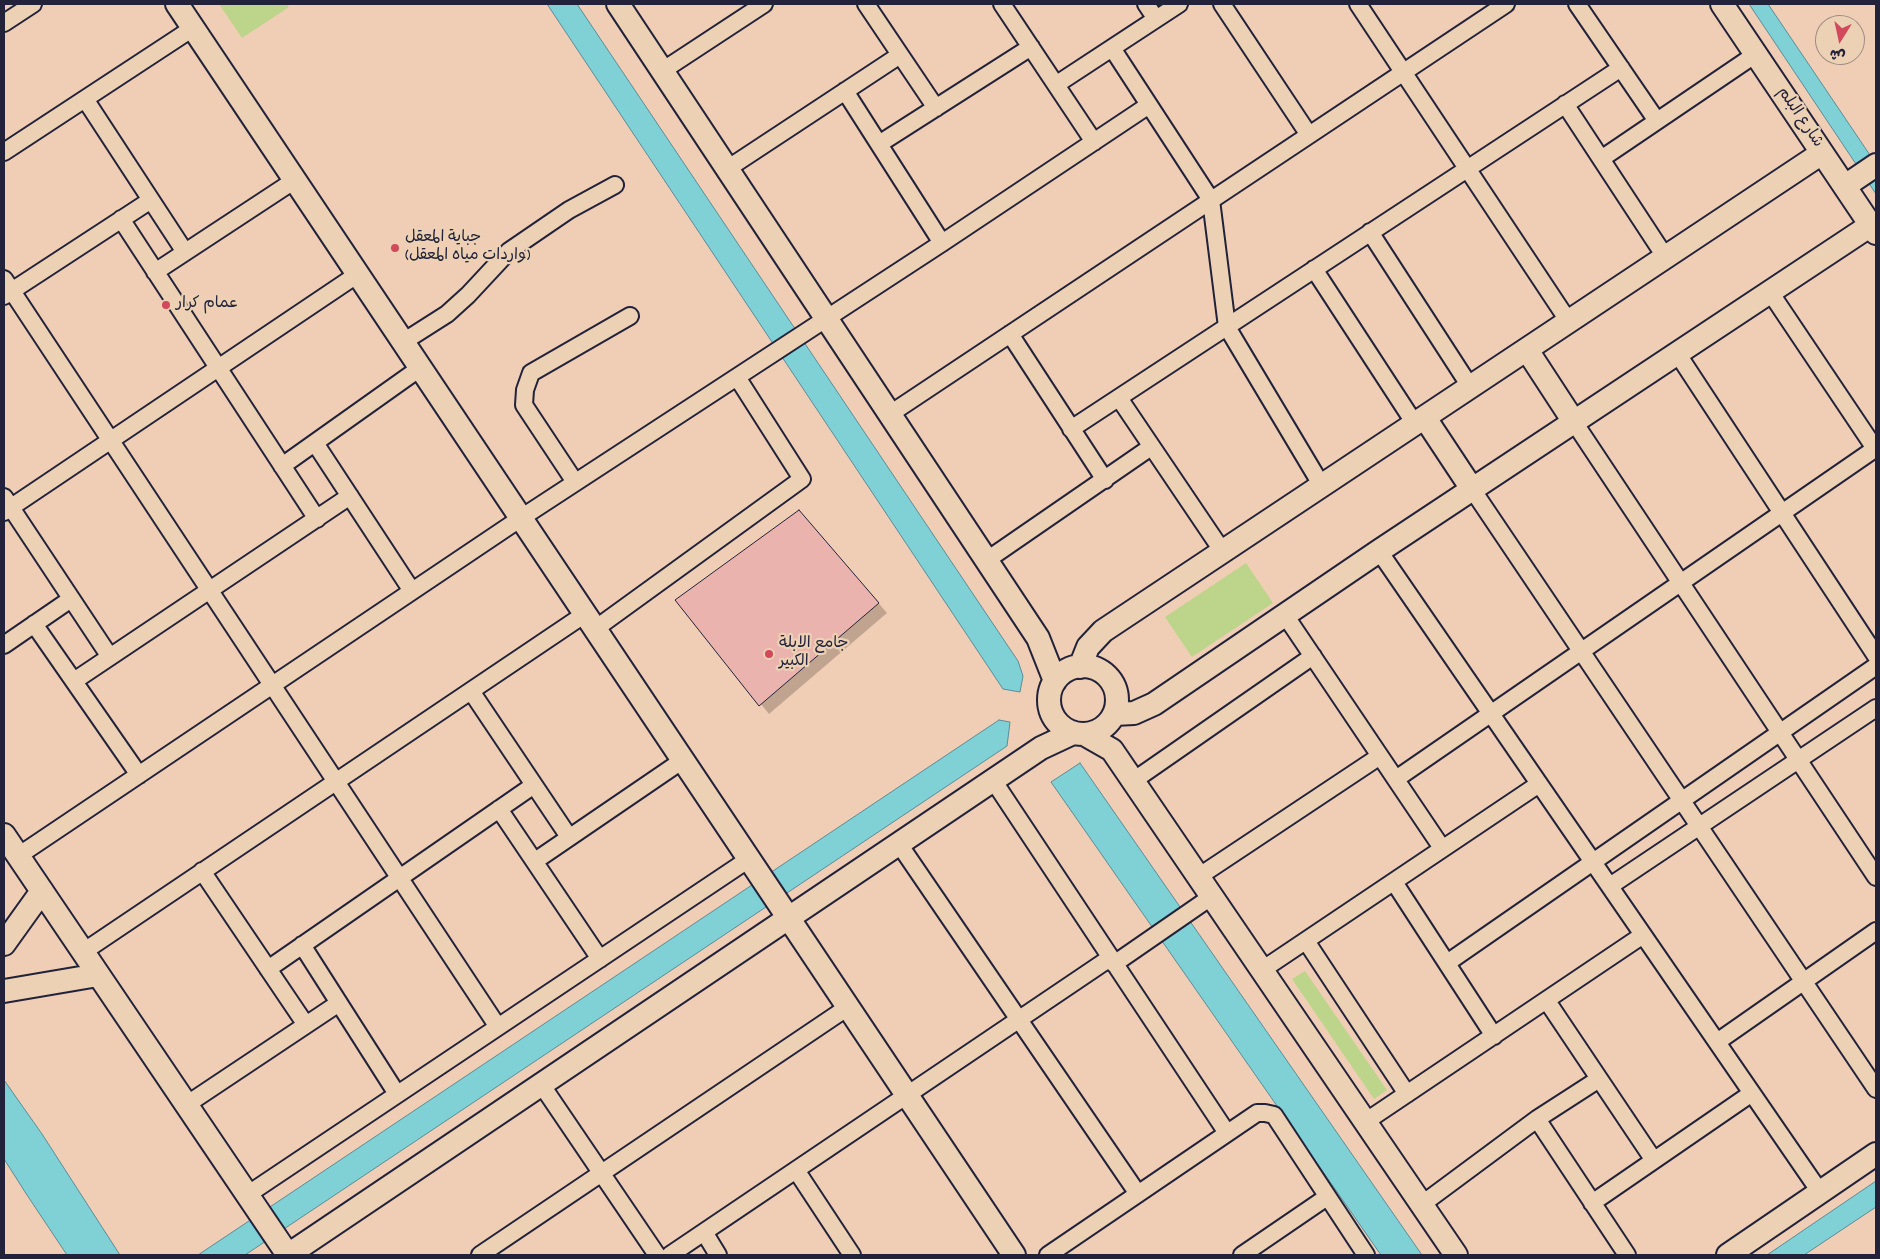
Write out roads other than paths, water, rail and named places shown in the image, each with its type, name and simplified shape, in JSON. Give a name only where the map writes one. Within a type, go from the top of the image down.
[{"type":"street","points":[[10,14],[33,4]]},
{"type":"street","points":[[178,4],[1014,1255]]},
{"type":"street","points":[[618,4],[1038,638],[1069,672],[1100,671],[1113,685],[1117,705],[1113,717],[1112,750]]},
{"type":"street","points":[[662,71],[764,4]]},
{"type":"street","points":[[866,4],[936,108]]},
{"type":"street","points":[[1002,4],[1058,84],[1094,142]]},
{"type":"street","points":[[1146,4],[1156,19]]},
{"type":"street","points":[[1058,84],[1179,4]]},
{"type":"street","points":[[1222,4],[1309,135]]},
{"type":"street","points":[[1358,4],[1569,322]]},
{"type":"street","points":[[1577,4],[1657,121]]},
{"type":"street","name":"شارع البلم","points":[[1722,4],[1874,229]]},
{"type":"street","points":[[890,414],[1502,5]]},
{"type":"street","points":[[4,152],[193,28]]},
{"type":"street","points":[[880,144],[1031,47]]},
{"type":"street","points":[[1112,48],[1211,200],[1227,327],[1322,486]]},
{"type":"street","points":[[727,169],[900,54]]},
{"type":"street","points":[[1601,159],[1756,54]]},
{"type":"street","points":[[1071,428],[1621,68]]},
{"type":"street","points":[[845,91],[942,243]]},
{"type":"street","points":[[84,99],[185,252]]},
{"type":"street","points":[[1565,104],[1666,258]]},
{"type":"street","points":[[18,856],[520,518],[942,243],[1149,105]]},
{"type":"street","points":[[1041,748],[1050,710],[1050,695],[1103,631],[1822,153]]},
{"type":"street","points":[[1845,186],[1876,165]]},
{"type":"street","points":[[156,272],[295,180]]},
{"type":"street","points":[[403,342],[447,314],[468,295],[509,251],[569,210],[615,185]]},
{"type":"street","points":[[150,200],[6,288],[111,440],[498,1027]]},
{"type":"street","points":[[121,219],[316,519]]},
{"type":"street","points":[[4,835],[288,1255],[1041,748],[1078,734],[1094,732],[1113,717],[1134,713],[1154,704],[1379,551],[1677,353],[1770,292],[1874,229]]},
{"type":"street","points":[[1370,232],[1471,388]]},
{"type":"street","points":[[1314,269],[1420,421],[1472,489],[1876,1089]]},
{"type":"street","points":[[110,657],[6,505],[111,440],[358,274]]},
{"type":"street","points":[[1396,779],[1876,449],[1770,292]]},
{"type":"street","points":[[575,482],[524,405],[525,390],[531,373],[630,316]]},
{"type":"street","points":[[1010,334],[1105,480]]},
{"type":"street","points":[[1527,350],[1876,877]]},
{"type":"street","points":[[1677,353],[1876,656]]},
{"type":"street","points":[[282,466],[420,368]]},
{"type":"street","points":[[83,952],[470,690],[590,621],[802,479],[737,377]]},
{"type":"street","points":[[1119,398],[1223,552]]},
{"type":"street","points":[[315,443],[412,591]]},
{"type":"street","points":[[987,560],[1151,447]]},
{"type":"street","points":[[74,681],[350,496]]},
{"type":"street","points":[[1379,551],[1820,1192]]},
{"type":"street","points":[[4,645],[71,599]]},
{"type":"street","points":[[1285,615],[1442,848]]},
{"type":"street","points":[[34,624],[139,775]]},
{"type":"street","points":[[1133,781],[1313,656]]},
{"type":"street","points":[[1447,963],[1876,666]]},
{"type":"street","points":[[470,690],[569,837]]},
{"type":"street","points":[[1610,886],[1876,708]]},
{"type":"street","points":[[1050,710],[1055,720],[1063,728],[1112,750],[1456,1255]]},
{"type":"street","points":[[1198,877],[1380,756]]},
{"type":"street","points":[[535,861],[683,760]]},
{"type":"street","points":[[993,780],[1227,1133]]},
{"type":"street","points":[[1262,970],[1540,784]]},
{"type":"street","points":[[268,969],[534,785]]},
{"type":"street","points":[[499,809],[600,959]]},
{"type":"street","points":[[899,844],[1138,1194]]},
{"type":"street","points":[[247,1195],[749,859]]},
{"type":"street","points":[[202,871],[306,1026]]},
{"type":"street","points":[[1394,882],[1494,1036]]},
{"type":"street","points":[[4,944],[42,891]]},
{"type":"street","points":[[670,1255],[1018,1020],[1212,897]]},
{"type":"street","points":[[1717,1042],[1876,931]]},
{"type":"street","points":[[1365,1122],[1643,935]]},
{"type":"street","points":[[1306,941],[1407,1094]]},
{"type":"street","points":[[302,945],[397,1094]]},
{"type":"street","points":[[4,991],[98,975]]},
{"type":"street","points":[[1547,1001],[1653,1159]]},
{"type":"street","points":[[186,1105],[339,1003]]},
{"type":"street","points":[[480,1255],[848,1007]]},
{"type":"street","points":[[1421,1205],[1538,1119],[1599,1079]]},
{"type":"street","points":[[541,1084],[657,1255]]},
{"type":"street","points":[[1592,1203],[1653,1159],[1752,1093]]},
{"type":"street","points":[[1048,1255],[1258,1112],[1274,1115],[1366,1255]]},
{"type":"street","points":[[1538,1119],[1627,1255]]},
{"type":"street","points":[[1728,1255],[1876,1154]]},
{"type":"street","points":[[796,1170],[852,1255]]},
{"type":"street","points":[[1242,1255],[1327,1197]]},
{"type":"street","points":[[704,1232],[718,1255]]},
{"type":"water","points":[[547,4],[577,4],[1018,661],[1023,676],[1020,692],[1003,689]]},
{"type":"water","points":[[1749,4],[1768,4],[1876,164],[1876,194]]},
{"type":"water","points":[[999,720],[1010,722],[1007,746],[245,1255],[198,1255]]},
{"type":"water","points":[[1080,763],[1422,1255],[1381,1255],[1051,782]]},
{"type":"water","points":[[4,1080],[42,1134],[120,1255],[67,1255],[27,1195],[4,1159]]},
{"type":"water","points":[[1876,1181],[1876,1207],[1804,1255],[1767,1255]]},
{"type":"place","name":"جباية المعقل (واردات مياه المعقل)","points":[[395,248]]},
{"type":"place","name":"عمام كرار","points":[[166,305]]},
{"type":"place","name":"جامع الابلة الكبير","points":[[769,654]]}]
